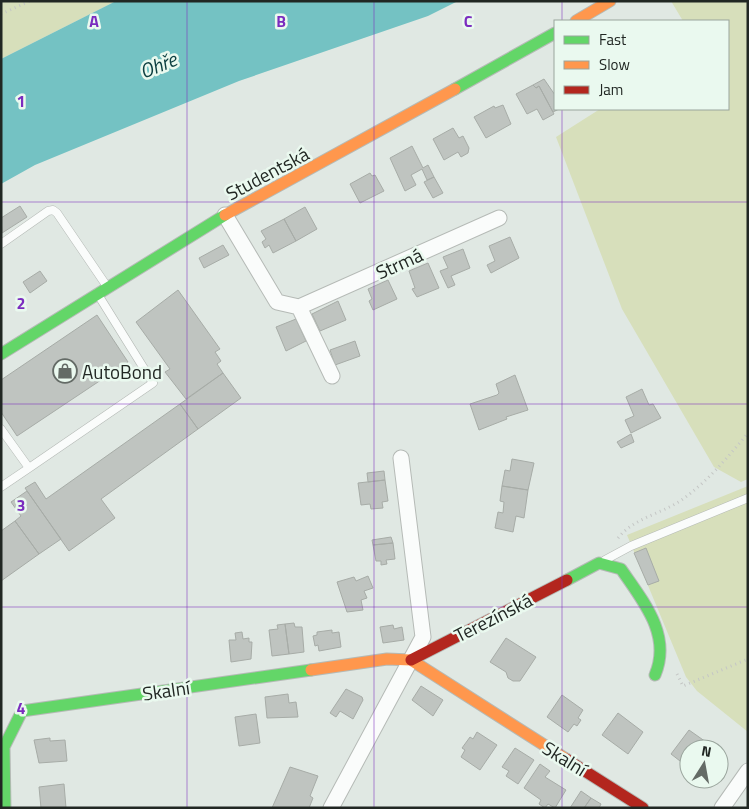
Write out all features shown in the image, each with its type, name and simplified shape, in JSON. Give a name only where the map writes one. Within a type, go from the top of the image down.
[{"type":"street","points":[[578,20],[610,1]]},
{"type":"street","name":"Studentská","points":[[1,354],[106,284],[225,215],[495,69],[554,34]]},
{"type":"street","points":[[225,215],[278,302],[299,307],[332,376]]},
{"type":"street","name":"Strmá","points":[[299,307],[499,218]]},
{"type":"street","points":[[331,808],[423,637],[401,458]]},
{"type":"street","points":[[599,563],[622,568],[647,610],[659,634],[662,655],[660,667],[655,675]]},
{"type":"street","name":"Terezínská","points":[[411,660],[599,563]]},
{"type":"street","name":"Skalní","points":[[5,808],[4,747],[22,711],[387,659],[411,660],[643,808]]},
{"type":"street","points":[[722,808],[748,771]]},
{"type":"lane","points":[[1,244],[48,211],[53,210],[58,213],[106,284]]},
{"type":"lane","points":[[1,487],[153,383],[96,291]]},
{"type":"lane","points":[[1,430],[30,468]]},
{"type":"lane","points":[[599,563],[631,546],[748,498]]},
{"type":"path","points":[[1,14],[30,1]]},
{"type":"path","points":[[616,541],[627,526],[682,500],[723,464],[748,433]]},
{"type":"path","points":[[676,672],[683,686],[748,659]]},
{"type":"green space","points":[[1,1],[116,1],[1,59]]},
{"type":"green space","points":[[671,1],[748,1],[748,479],[741,482],[714,467],[622,309],[556,137],[598,110],[729,110],[729,20],[682,20]]},
{"type":"green space","points":[[748,486],[748,732],[697,691],[686,677],[627,535]]},
{"type":"water","name":"Ohře","points":[[116,1],[458,1],[428,16],[239,81],[35,165],[1,184],[1,59]]},
{"type":"building","points":[[544,79],[554,94],[554,110],[557,110],[553,112],[539,86],[536,88],[533,85]]},
{"type":"building","points":[[533,85],[536,88],[539,86],[554,114],[543,120],[537,109],[527,114],[516,94]]},
{"type":"building","points":[[503,105],[511,124],[486,138],[474,117],[494,106],[495,108]]},
{"type":"building","points":[[453,128],[459,138],[463,136],[469,148],[468,153],[461,157],[458,152],[444,160],[433,139]]},
{"type":"building","points":[[412,146],[423,168],[428,165],[434,177],[427,180],[422,169],[411,175],[416,185],[405,191],[390,158]]},
{"type":"building","points":[[370,173],[372,176],[375,175],[384,191],[360,203],[350,184]]},
{"type":"building","points":[[434,177],[443,193],[433,198],[424,182]]},
{"type":"building","points":[[20,206],[27,217],[2,233],[1,218]]},
{"type":"building","points":[[305,207],[317,229],[296,241],[284,219]]},
{"type":"building","points":[[284,219],[296,241],[273,253],[269,245],[265,248],[262,242],[266,239],[261,231]]},
{"type":"building","points":[[510,237],[519,258],[491,273],[487,265],[495,261],[489,246]]},
{"type":"building","points":[[223,245],[229,255],[204,268],[199,258]]},
{"type":"building","points":[[463,249],[470,268],[451,276],[455,285],[448,288],[440,271],[448,268],[443,257]]},
{"type":"building","points":[[428,263],[439,288],[417,297],[412,289],[415,288],[409,271]]},
{"type":"building","points":[[40,271],[47,281],[30,293],[23,282]]},
{"type":"building","points":[[388,280],[397,299],[373,310],[369,301],[372,299],[368,289]]},
{"type":"building","points":[[178,290],[220,349],[215,352],[221,361],[217,364],[223,373],[186,399],[165,372],[170,369],[136,322]]},
{"type":"building","points":[[338,301],[346,320],[320,331],[312,314]]},
{"type":"building","name":"AutoBond","points":[[97,315],[128,362],[17,436],[1,412],[1,380]]},
{"type":"building","points":[[296,319],[306,341],[286,351],[276,327]]},
{"type":"building","points":[[355,341],[360,356],[335,365],[330,350]]},
{"type":"building","points":[[223,373],[241,398],[198,429],[180,404]]},
{"type":"building","points":[[515,375],[528,410],[506,417],[507,419],[479,430],[470,404],[497,395],[499,393],[496,384]]},
{"type":"building","points":[[642,389],[649,405],[653,404],[661,418],[631,433],[625,420],[634,416],[626,397]]},
{"type":"building","points":[[180,404],[198,429],[101,499],[115,518],[69,551],[25,488],[35,482],[46,499]]},
{"type":"building","points":[[631,434],[634,442],[621,448],[617,442]]},
{"type":"building","points":[[512,459],[534,463],[528,490],[502,486],[505,470],[510,471]]},
{"type":"building","points":[[384,471],[385,480],[368,482],[367,473]]},
{"type":"building","points":[[385,480],[388,501],[382,502],[383,508],[371,509],[370,504],[361,505],[358,483]]},
{"type":"building","points":[[502,486],[528,490],[524,518],[516,516],[513,532],[495,528],[498,512],[503,513],[504,502],[500,501]]},
{"type":"building","points":[[27,491],[61,539],[39,554],[15,521],[21,516],[11,502]]},
{"type":"building","points":[[15,521],[39,554],[1,581],[1,531]]},
{"type":"building","points":[[391,537],[393,543],[373,545],[372,540]]},
{"type":"building","points":[[393,543],[395,559],[386,560],[387,564],[381,565],[381,561],[376,561],[373,545]]},
{"type":"building","points":[[646,548],[659,581],[648,585],[634,553]]},
{"type":"building","points":[[368,576],[373,588],[364,591],[367,598],[361,600],[363,610],[347,612],[337,582],[354,577],[356,581]]},
{"type":"building","points":[[294,623],[295,627],[302,627],[304,652],[289,654],[285,624]]},
{"type":"building","points":[[285,624],[289,654],[272,656],[269,630],[278,629],[277,625]]},
{"type":"building","points":[[393,625],[394,629],[402,627],[404,640],[383,643],[380,627]]},
{"type":"building","points":[[332,630],[332,633],[339,632],[341,647],[319,651],[318,645],[315,646],[313,636],[317,635],[317,632]]},
{"type":"building","points":[[242,632],[243,639],[249,638],[249,642],[252,642],[251,659],[231,662],[229,640],[236,640],[235,633]]},
{"type":"building","points":[[506,638],[536,657],[520,681],[513,681],[508,678],[506,672],[490,662]]},
{"type":"building","points":[[421,686],[443,700],[433,716],[412,700]]},
{"type":"building","points":[[346,689],[362,697],[363,700],[353,719],[340,711],[336,717],[330,713]]},
{"type":"building","points":[[288,694],[289,703],[296,702],[298,717],[267,718],[265,697]]},
{"type":"building","points":[[562,695],[583,710],[578,718],[581,720],[577,726],[574,724],[568,732],[547,717]]},
{"type":"building","points":[[618,713],[643,732],[628,754],[602,735]]},
{"type":"building","points":[[256,714],[260,743],[239,746],[235,717]]},
{"type":"building","points":[[689,730],[702,739],[682,739]]},
{"type":"building","points":[[477,732],[497,745],[480,770],[461,757],[465,750],[462,748],[470,737],[473,739]]},
{"type":"building","points":[[50,738],[50,741],[65,740],[67,761],[39,763],[34,740]]},
{"type":"building","points":[[679,743],[679,760],[671,754]]},
{"type":"building","points":[[515,748],[534,760],[518,784],[506,776],[509,771],[502,767]]},
{"type":"building","points":[[540,764],[550,771],[545,777],[566,790],[555,808],[548,804],[545,808],[539,804],[541,800],[524,788]]},
{"type":"building","points":[[290,767],[318,776],[310,796],[313,798],[309,808],[272,808]]},
{"type":"building","points":[[64,784],[66,808],[41,808],[39,787]]},
{"type":"building","points":[[581,791],[591,798],[584,808],[570,808]]},
{"type":"building","points":[[591,798],[601,804],[599,808],[584,808]]},
{"type":"traffic: fast","points":[[455,89],[554,34]]},
{"type":"traffic: fast","points":[[1,354],[225,215]]},
{"type":"traffic: fast","points":[[567,580],[599,563],[621,569],[646,606],[658,632],[660,646],[655,675]]},
{"type":"traffic: fast","points":[[5,808],[4,747],[22,711],[311,670]]},
{"type":"traffic: slow","points":[[578,20],[610,1]]},
{"type":"traffic: slow","points":[[225,215],[455,89]]},
{"type":"traffic: slow","points":[[311,670],[387,659],[411,660],[566,759]]},
{"type":"traffic: jam","points":[[411,660],[567,580]]},
{"type":"traffic: jam","points":[[566,759],[643,808]]},
{"type":"place","name":"AutoBond","points":[[65,371]]}]
